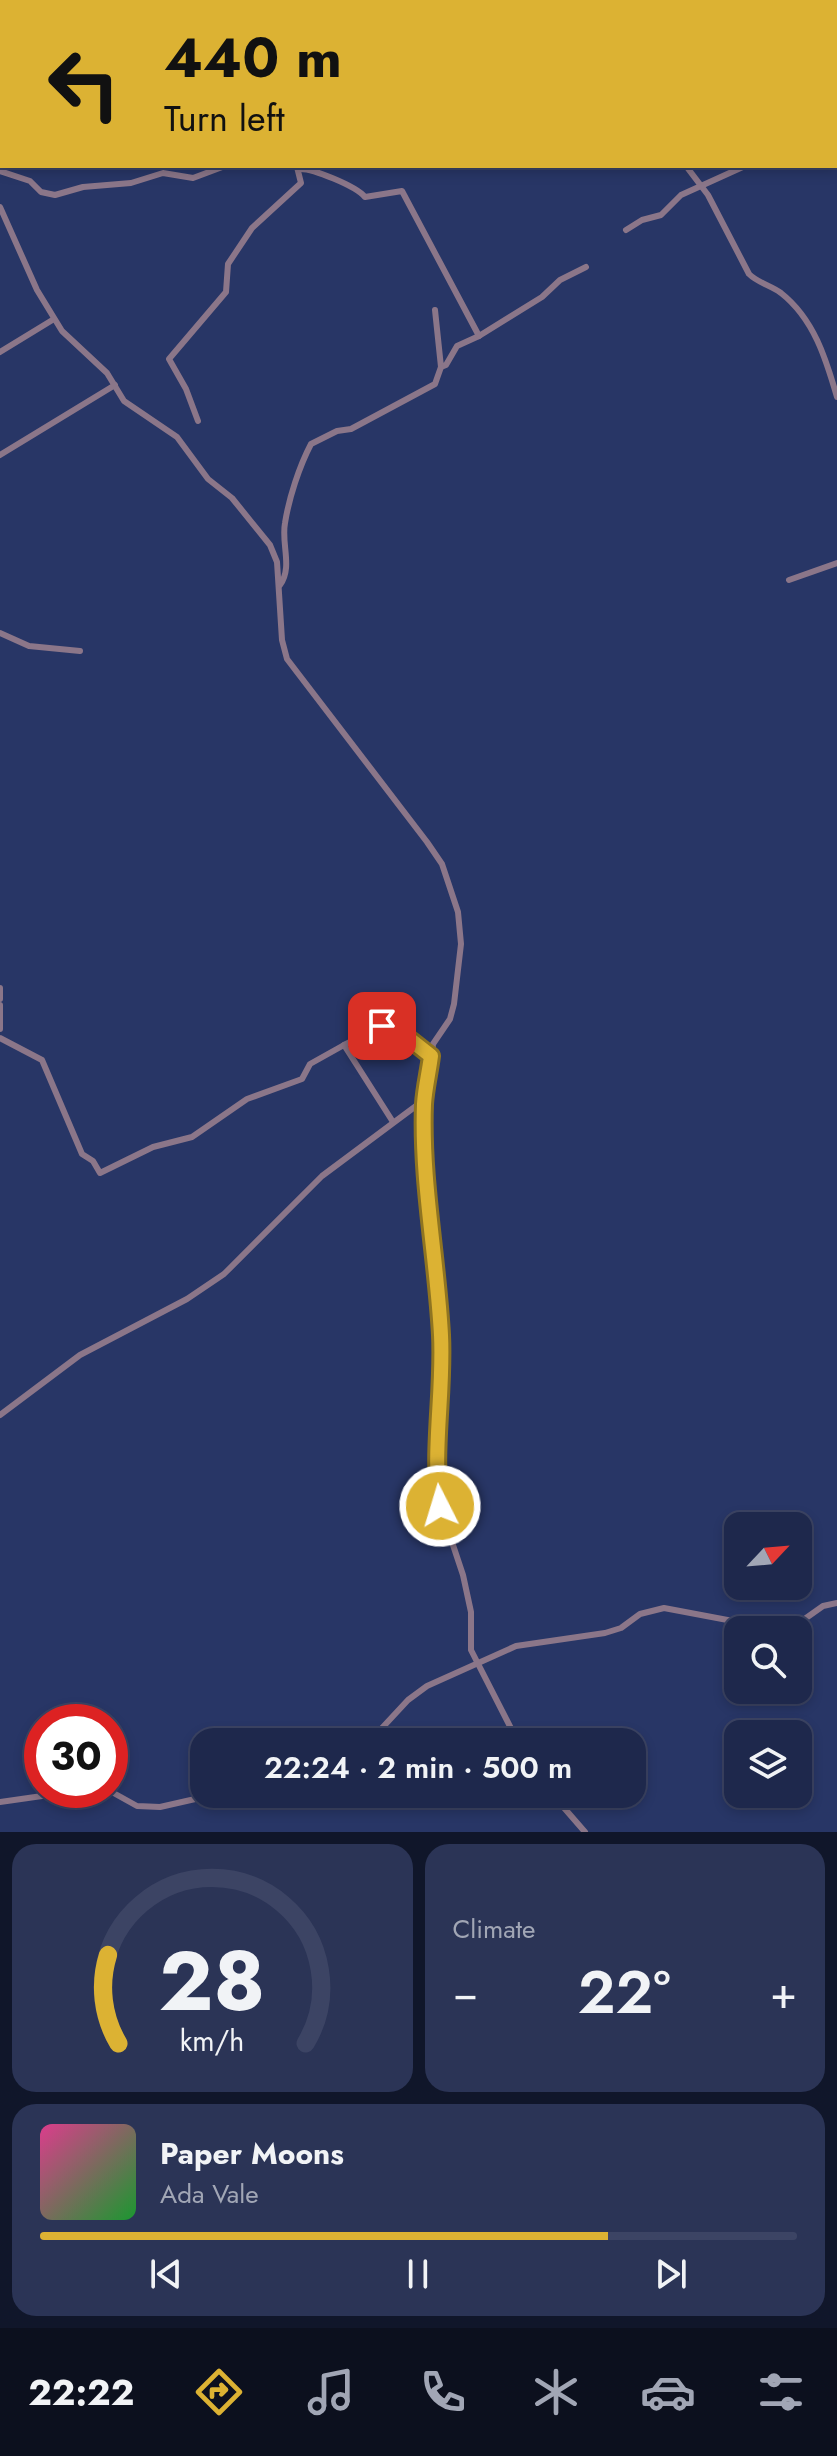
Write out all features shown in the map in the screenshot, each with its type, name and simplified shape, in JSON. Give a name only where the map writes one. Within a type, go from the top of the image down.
[{"type":"street","points":[[0,171],[30,181],[41,192],[55,195],[83,187],[131,183],[163,173],[193,178],[220,168]]},
{"type":"street","points":[[198,421],[186,389],[169,359],[226,292],[228,264],[252,228],[301,183],[297,168],[317,170],[365,197],[402,191],[479,336]]},
{"type":"street","points":[[687,168],[708,195],[749,274],[756,281],[781,293],[800,314],[824,351],[837,397]]},
{"type":"street","points":[[626,230],[642,220],[661,215],[672,201],[741,168]]},
{"type":"street","points":[[0,207],[54,319],[107,373],[124,401],[177,437],[208,479],[232,498],[270,545],[277,562],[282,640],[287,659],[427,842],[452,889],[460,933],[459,973],[450,1019],[433,1044],[430,1078],[424,1100],[426,1168],[441,1333],[437,1482],[440,1506],[463,1575],[471,1612],[471,1650],[511,1728]]},
{"type":"street","points":[[441,367],[446,365],[457,346],[479,336],[542,297],[560,280],[586,267]]},
{"type":"street","points":[[280,585],[287,571],[283,548],[285,523],[311,444],[337,431],[351,429],[435,384],[441,367],[435,310]]},
{"type":"street","points":[[0,352],[54,319]]},
{"type":"street","points":[[0,455],[115,385]]},
{"type":"street","points":[[789,580],[837,563]]},
{"type":"street","points":[[0,633],[29,646],[80,651]]},
{"type":"street","points":[[0,988],[0,999]]},
{"type":"street","points":[[0,1005],[0,1029]]},
{"type":"street","points":[[0,1038],[42,1060],[82,1154],[93,1161],[100,1173],[153,1147],[192,1137],[247,1099],[302,1079],[310,1064],[382,1026],[393,1026],[431,1056]]},
{"type":"street","points":[[344,1045],[393,1122]]},
{"type":"street","points":[[0,1415],[80,1355],[187,1299],[224,1274],[322,1176],[424,1100]]},
{"type":"street","points":[[382,1728],[408,1700],[427,1686],[516,1646],[605,1633],[621,1628],[640,1614],[664,1608],[779,1627],[799,1623],[823,1606],[837,1603]]},
{"type":"street","points":[[0,1802],[63,1793],[110,1791],[137,1806],[150,1807],[190,1800]]},
{"type":"street","points":[[564,1808],[585,1832]]},
{"type":"route","points":[[382,1026],[393,1026],[431,1056],[430,1078],[424,1100],[426,1168],[441,1333],[437,1452],[440,1506]]}]
